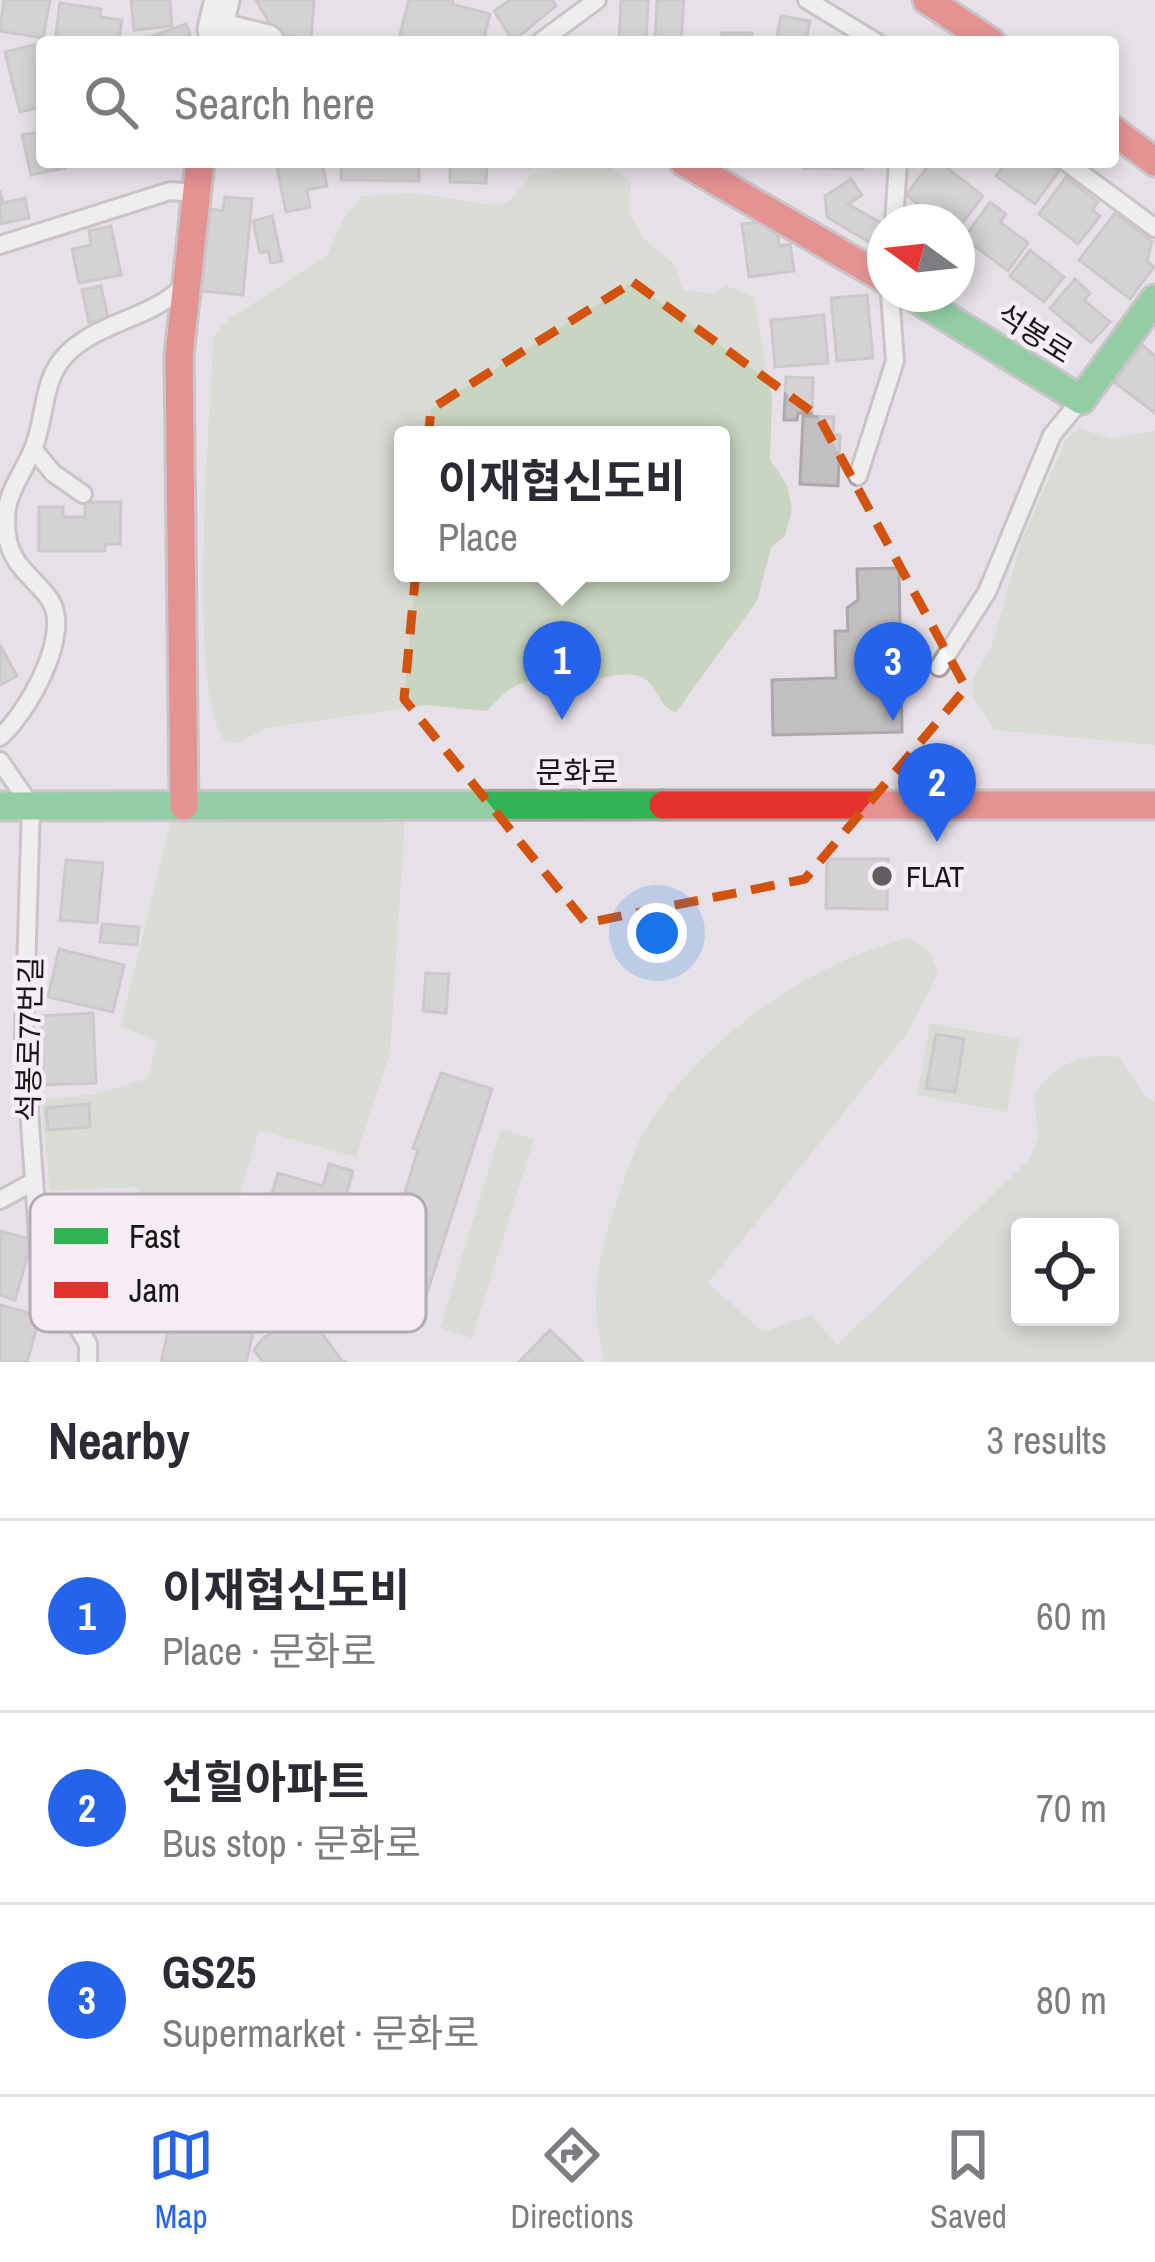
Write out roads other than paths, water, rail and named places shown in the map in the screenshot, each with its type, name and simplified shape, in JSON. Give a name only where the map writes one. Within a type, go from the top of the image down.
[{"type":"main road","points":[[927,0],[976,36]]},
{"type":"main road","points":[[1119,135],[1155,162]]},
{"type":"main road","points":[[184,806],[179,355],[199,168]]},
{"type":"main road","points":[[695,168],[867,268]]},
{"type":"main road","name":"석봉로","points":[[938,312],[1081,400],[1155,299]]},
{"type":"main road","name":"문화로","points":[[0,806],[1155,805]]},
{"type":"street","points":[[217,24],[250,36]]},
{"type":"lane","points":[[548,36],[597,0]]},
{"type":"lane","points":[[807,0],[866,36]]},
{"type":"lane","points":[[895,204],[898,168]]},
{"type":"lane","points":[[1074,168],[1155,228]]},
{"type":"lane","points":[[0,245],[170,191],[197,194]]},
{"type":"lane","points":[[0,737],[24,716],[57,625],[52,601],[22,570],[9,546],[4,516],[12,482],[33,449],[58,364],[77,344],[158,308],[187,284]]},
{"type":"lane","points":[[857,476],[895,361],[891,312]]},
{"type":"lane","points":[[939,667],[987,592],[1052,436],[1081,400]]},
{"type":"lane","points":[[33,449],[53,473],[83,494]]},
{"type":"lane","points":[[0,761],[31,806]]},
{"type":"lane","name":"석봉로77번길","points":[[31,806],[24,1038],[33,1194]]},
{"type":"lane","points":[[0,1200],[32,1183]]},
{"type":"lane","name":"석봉로77번길","points":[[81,1332],[88,1344],[88,1362]]},
{"type":"place","name":"이재협신도비","points":[[562,720]]},
{"type":"place","name":"GS25","points":[[893,721]]},
{"type":"place","name":"선힐아파트","points":[[937,842]]},
{"type":"place","name":"FLAT","points":[[882,876]]}]
